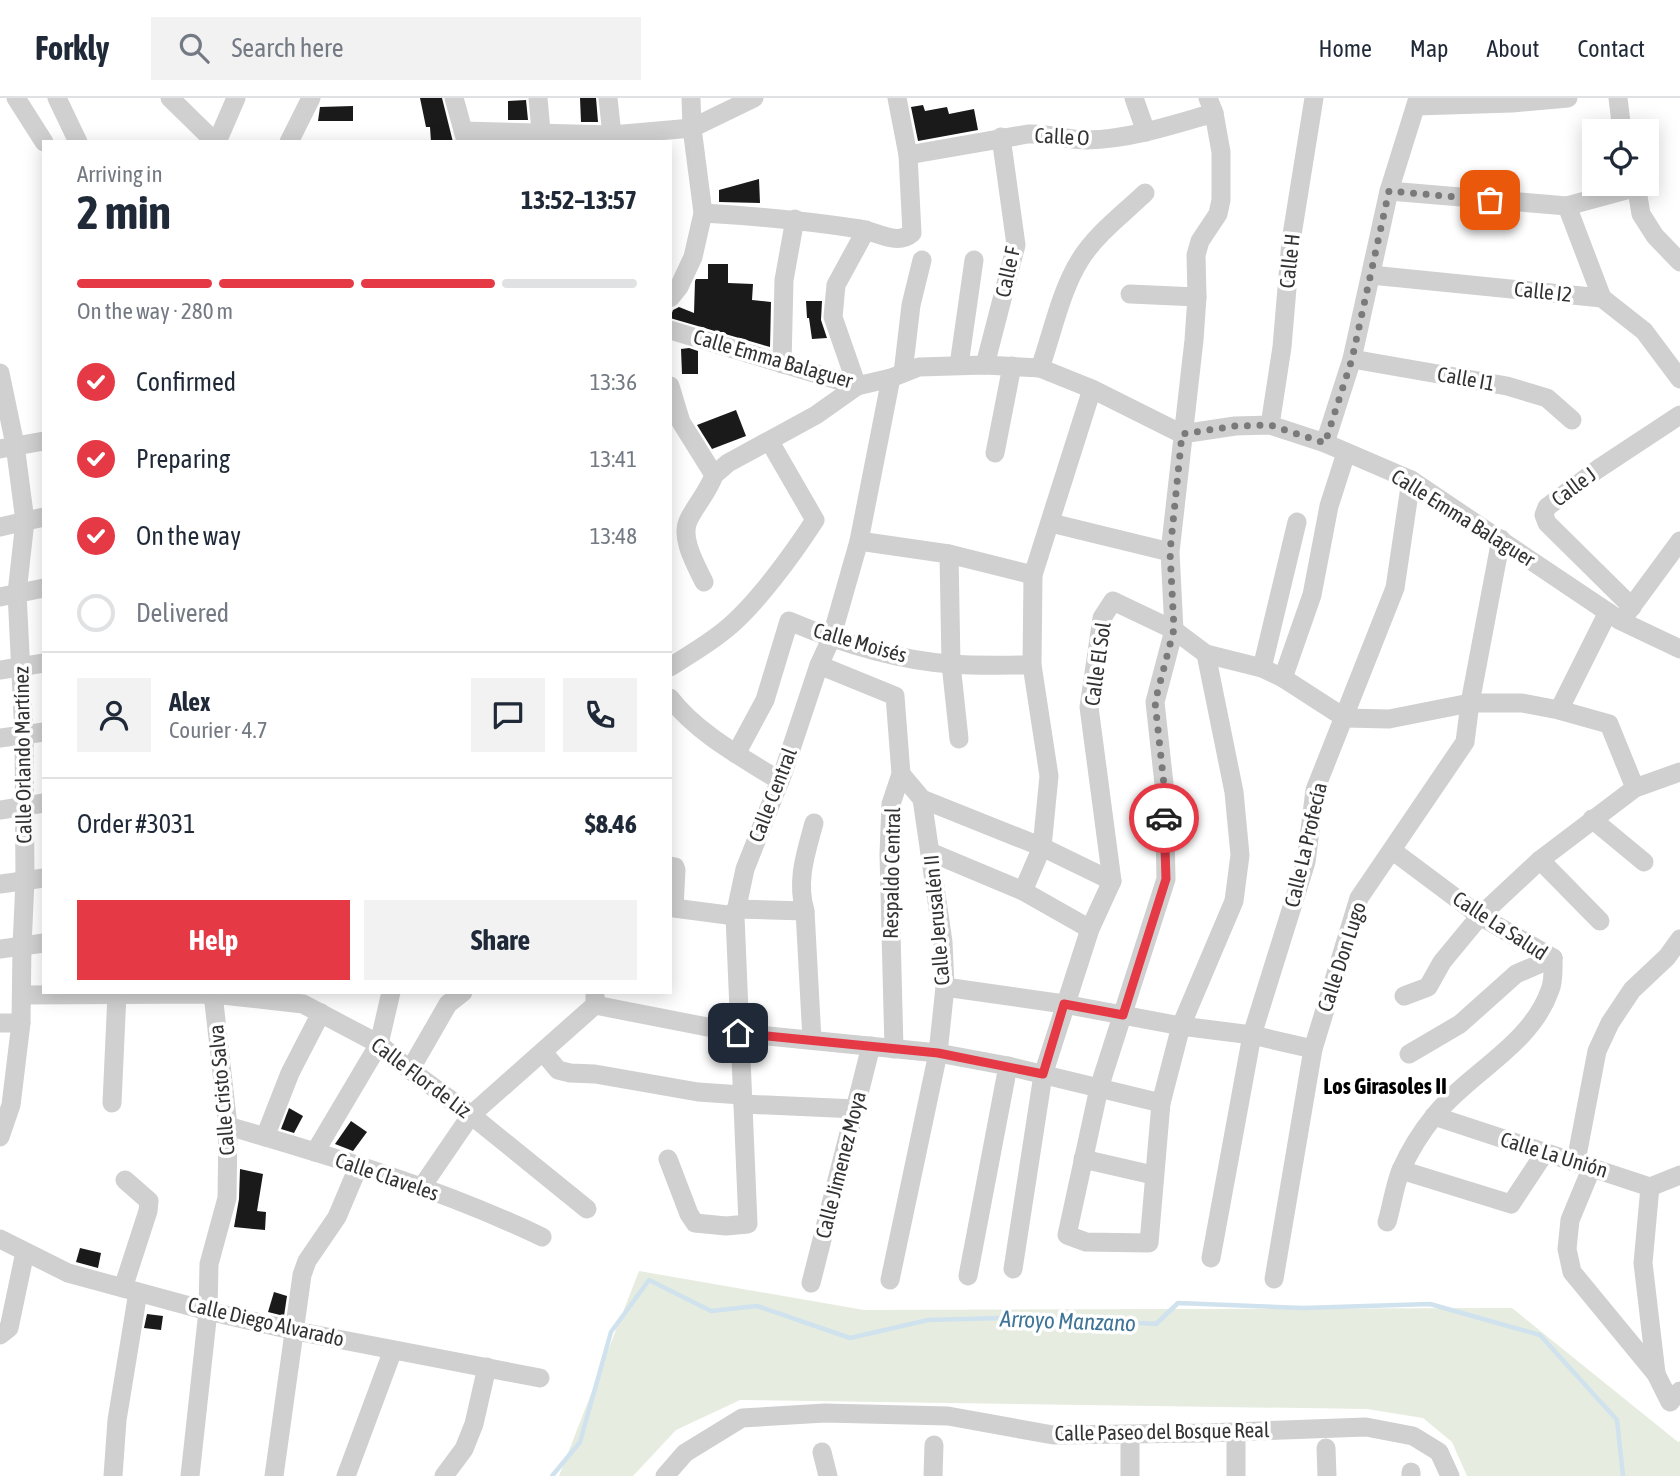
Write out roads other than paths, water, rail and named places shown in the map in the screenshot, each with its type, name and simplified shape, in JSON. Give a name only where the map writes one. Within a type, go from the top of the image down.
[{"type":"street","points":[[16,98],[43,140]]},
{"type":"street","points":[[58,98],[77,140]]},
{"type":"street","points":[[170,98],[214,140]]},
{"type":"street","points":[[217,140],[236,98]]},
{"type":"street","points":[[290,140],[311,98]]},
{"type":"street","points":[[454,98],[465,136],[541,131],[612,135],[692,128],[754,98]]},
{"type":"street","points":[[537,98],[541,131]]},
{"type":"street","points":[[608,98],[612,135]]},
{"type":"street","points":[[672,296],[693,257],[703,213],[692,128],[691,98]]},
{"type":"street","points":[[703,213],[795,219],[866,230],[896,239],[906,238],[912,233],[908,155],[897,98]]},
{"type":"street","points":[[1134,98],[1146,132]]},
{"type":"street","name":"Calle H","points":[[1270,425],[1282,347],[1291,242],[1314,98]]},
{"type":"street","points":[[1325,443],[1352,359],[1389,191],[1417,102],[1512,103],[1568,98]]},
{"type":"street","points":[[1618,98],[1621,119]]},
{"type":"street","points":[[1206,654],[1234,792],[1240,855],[1234,901],[1181,1026],[1161,1102],[1149,1243],[1086,1242],[1067,1235],[1083,1159],[1099,1088],[1166,879],[1164,785],[1155,702],[1174,629],[1170,552],[1197,297],[1196,255],[1200,241],[1218,214],[1221,200],[1221,152],[1211,106]]},
{"type":"street","name":"Calle O","points":[[908,155],[1045,133],[1093,139],[1124,137],[1146,132],[1211,106]]},
{"type":"street","name":"Calle F","points":[[985,365],[1016,245],[1001,138]]},
{"type":"street","points":[[1389,191],[1567,206],[1600,196]]},
{"type":"street","points":[[1040,368],[1071,276],[1080,259],[1094,240],[1145,193]]},
{"type":"street","points":[[1638,196],[1642,214],[1655,236],[1680,262]]},
{"type":"street","points":[[1567,206],[1602,298]]},
{"type":"street","points":[[782,364],[785,280],[795,219]]},
{"type":"street","points":[[704,582],[688,544],[685,527],[714,475],[728,463],[816,415],[857,386],[833,317],[836,285],[866,230]]},
{"type":"street","name":"Calle Central","points":[[668,1159],[695,1223],[726,1226],[748,1224],[735,913],[745,869],[780,781],[819,665],[831,639],[859,541],[922,260]]},
{"type":"street","points":[[959,365],[974,260]]},
{"type":"street","name":"Calle I2","points":[[1371,275],[1602,298],[1644,331],[1680,379]]},
{"type":"street","points":[[1130,294],[1197,297]]},
{"type":"street","name":"Calle Emma Balaguer","points":[[672,331],[857,386],[919,368],[959,365],[1040,368],[1092,389],[1182,434],[1235,426],[1270,425],[1325,443],[1411,480],[1680,649]]},
{"type":"street","name":"Calle I1","points":[[1352,359],[1507,386],[1546,398],[1572,420]]},
{"type":"street","points":[[995,453],[1012,366]]},
{"type":"street","name":"Calle Orlando Martínez","points":[[0,373],[7,447],[34,519],[8,595],[34,734],[34,880],[22,946],[21,1023],[12,1105],[0,1137]]},
{"type":"street","points":[[1023,891],[1042,847],[1049,776],[1032,666],[1033,575],[1092,389]]},
{"type":"street","points":[[672,393],[681,422],[714,475]]},
{"type":"street","name":"Calle J","points":[[1620,613],[1546,523],[1547,507],[1598,469],[1680,415]]},
{"type":"street","points":[[7,447],[42,441]]},
{"type":"street","points":[[672,666],[703,647],[737,620],[798,546],[815,520],[770,442]]},
{"type":"street","points":[[1283,678],[1312,595],[1329,506],[1346,453]]},
{"type":"street","name":"Calle La Profecía","points":[[1211,1258],[1252,1035],[1306,862],[1315,790],[1395,588],[1411,480]]},
{"type":"street","points":[[0,527],[34,519]]},
{"type":"street","points":[[1262,668],[1297,522]]},
{"type":"street","points":[[1051,523],[1170,552]]},
{"type":"street","name":"Calle Don Lugo","points":[[1273,1279],[1313,1049],[1359,898],[1465,742],[1501,539]]},
{"type":"street","points":[[859,541],[949,554],[1033,575]]},
{"type":"street","points":[[1559,710],[1620,613],[1680,541]]},
{"type":"street","points":[[949,554],[951,664],[959,739]]},
{"type":"street","points":[[8,595],[42,588]]},
{"type":"street","name":"Calle El Sol","points":[[1112,881],[1089,707],[1102,618],[1113,601],[1174,629],[1206,654],[1262,668],[1283,678],[1345,718]]},
{"type":"street","name":"Calle Moisés","points":[[736,754],[765,701],[789,621],[831,639],[878,653],[951,664],[1032,666]]},
{"type":"street","points":[[0,670],[42,663]]},
{"type":"street","name":"Respaldo Central","points":[[819,665],[895,696],[901,774],[891,804],[889,854],[894,1049]]},
{"type":"street","points":[[1345,718],[1389,719],[1470,703],[1522,704],[1559,710],[1609,724],[1635,788]]},
{"type":"street","points":[[677,721],[780,781]]},
{"type":"street","points":[[0,738],[34,734]]},
{"type":"street","points":[[1404,996],[1428,987],[1442,962],[1480,916],[1540,860],[1635,788],[1680,772]]},
{"type":"street","points":[[901,774],[922,799],[1042,847],[1112,881],[1090,929],[1043,1074],[1013,1269]]},
{"type":"street","name":"Calle Jerusalén II","points":[[890,1280],[938,1053],[945,987],[943,942],[922,799]]},
{"type":"street","points":[[0,810],[34,804]]},
{"type":"street","points":[[1592,819],[1644,862]]},
{"type":"street","points":[[812,1040],[805,911],[800,880],[814,823]]},
{"type":"street","name":"Calle La Salud","points":[[1387,1222],[1401,1170],[1434,1116],[1465,1085],[1521,1037],[1544,1004],[1552,987],[1553,958],[1480,916],[1393,851]]},
{"type":"street","points":[[930,852],[1023,891],[1090,929]]},
{"type":"street","points":[[1540,860],[1600,921]]},
{"type":"street","points":[[672,866],[676,870],[674,908],[735,913],[805,911]]},
{"type":"street","points":[[0,884],[34,880]]},
{"type":"street","points":[[1680,939],[1667,957],[1632,990],[1610,1023],[1597,1051],[1584,1164],[1570,1220],[1567,1250],[1572,1272],[1656,1374],[1670,1402],[1680,1391]]},
{"type":"street","points":[[0,950],[42,943]]},
{"type":"street","points":[[1409,1054],[1460,1024],[1516,974],[1553,958]]},
{"type":"street","points":[[945,987],[1252,1035],[1313,1049]]},
{"type":"street","points":[[113,1102],[117,994]]},
{"type":"street","points":[[315,1152],[379,1044],[391,994]]},
{"type":"street","points":[[410,1070],[448,1004],[460,994]]},
{"type":"street","name":"Calle Flor de Liz","points":[[22,995],[304,998],[321,1013],[379,1044],[587,1209]]},
{"type":"street","name":"Calle Cristo Salva","points":[[190,1476],[208,1311],[209,1264],[227,1198],[229,1126],[213,995]]},
{"type":"street","points":[[421,1188],[471,1115],[543,1052],[595,999],[738,1033],[938,1053],[1009,1066],[1161,1102]]},
{"type":"street","points":[[265,1137],[290,1073],[321,1013]]},
{"type":"street","points":[[0,1023],[21,1023]]},
{"type":"street","name":"Calle Jimenez Moya","points":[[811,1283],[871,1046]]},
{"type":"street","points":[[543,1052],[558,1070],[570,1073],[595,1074],[743,1099],[856,1109]]},
{"type":"street","points":[[968,1276],[1009,1066]]},
{"type":"street","name":"Calle La Unión","points":[[1434,1116],[1650,1187]]},
{"type":"street","name":"Calle Claveles","points":[[229,1126],[359,1165],[511,1222],[542,1237]]},
{"type":"street","points":[[1401,1170],[1511,1204],[1544,1154]]},
{"type":"street","points":[[1083,1159],[1153,1175]]},
{"type":"street","points":[[274,1476],[302,1275],[307,1261],[337,1217],[359,1165]]},
{"type":"street","points":[[1656,1374],[1643,1263],[1650,1187],[1678,1174]]},
{"type":"street","points":[[113,1476],[130,1290],[149,1201],[125,1180]]},
{"type":"street","name":"Calle Diego Alvarado","points":[[0,1239],[68,1273],[208,1311],[296,1331],[540,1378]]},
{"type":"street","points":[[0,1335],[9,1328],[25,1252]]},
{"type":"street","points":[[346,1476],[393,1350]]},
{"type":"street","points":[[444,1476],[464,1449],[474,1424],[487,1367]]},
{"type":"street","name":"Calle Paseo del Bosque Real","points":[[665,1476],[685,1453],[742,1418],[825,1413],[948,1416],[1053,1435],[1366,1427],[1413,1436],[1439,1452],[1450,1476]]},
{"type":"street","points":[[1236,1432],[1236,1476]]},
{"type":"street","points":[[1130,1435],[1130,1476]]},
{"type":"street","points":[[933,1476],[934,1445]]},
{"type":"street","points":[[1326,1448],[1327,1476]]},
{"type":"street","points":[[822,1452],[828,1476]]},
{"type":"waterway","name":"Arroyo Manzano","points":[[552,1476],[580,1442],[611,1332],[649,1280],[711,1311],[757,1306],[850,1338],[928,1320],[1032,1317],[1156,1324],[1178,1303],[1303,1308],[1430,1304],[1540,1335],[1617,1420],[1623,1476]]},
{"type":"district","name":"Los Girasoles II","points":[[1385,1086]]}]
